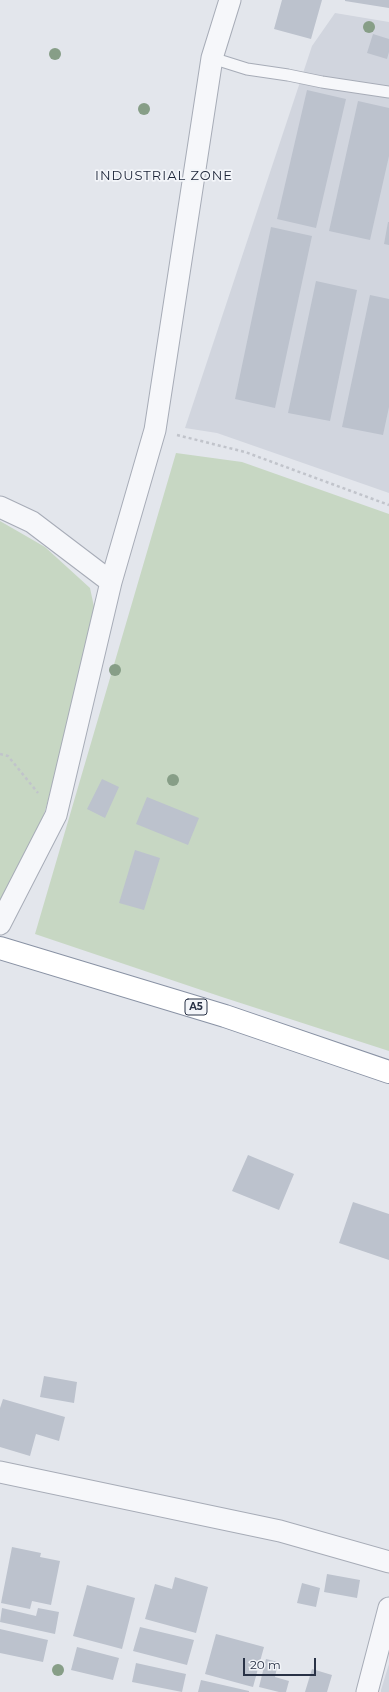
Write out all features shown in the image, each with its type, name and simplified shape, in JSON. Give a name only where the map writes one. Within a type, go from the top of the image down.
[{"type":"highway","name":"A5","points":[[0,948],[225,1016],[389,1072]]},
{"type":"street","points":[[0,924],[56,815],[111,582],[155,430],[212,58],[230,0]]},
{"type":"street","points":[[0,507],[32,522],[111,582]]},
{"type":"street","points":[[0,1472],[280,1531],[389,1562]]},
{"type":"street","points":[[367,1692],[389,1608]]},
{"type":"lane","points":[[212,58],[246,69],[288,74],[322,82],[389,92]]},
{"type":"path","points":[[155,430],[245,452],[389,505]]},
{"type":"path","points":[[0,754],[8,756],[56,815]]},
{"type":"shaded area","points":[[335,13],[389,22],[389,493],[217,433],[185,428],[312,46]]},
{"type":"shaded area","points":[[389,1664],[389,1692],[381,1692],[381,1690]]},
{"type":"green space","points":[[176,453],[242,462],[389,514],[389,1051],[35,934]]},
{"type":"green space","points":[[0,521],[45,547],[90,588],[96,616],[47,804],[23,884],[0,920]]},
{"type":"building","points":[[282,0],[322,0],[311,39],[274,29]]},
{"type":"building","points":[[389,0],[389,8],[345,1]]},
{"type":"building","points":[[373,34],[389,39],[389,52],[387,59],[367,53]]},
{"type":"building","points":[[307,90],[346,99],[316,228],[277,219]]},
{"type":"building","points":[[358,101],[389,108],[389,156],[370,240],[329,231]]},
{"type":"building","points":[[389,222],[389,245],[384,244]]},
{"type":"building","points":[[271,227],[312,236],[275,408],[235,399]]},
{"type":"building","points":[[316,281],[357,290],[330,421],[288,413]]},
{"type":"building","points":[[370,295],[389,299],[389,407],[383,435],[342,427]]},
{"type":"building","points":[[102,779],[119,787],[105,818],[87,809]]},
{"type":"building","points":[[147,797],[199,818],[188,845],[136,824]]},
{"type":"building","points":[[135,850],[160,858],[144,910],[119,903]]},
{"type":"building","points":[[248,1155],[294,1174],[279,1210],[232,1191]]},
{"type":"building","points":[[353,1202],[389,1214],[389,1260],[339,1243]]},
{"type":"building","points":[[44,1376],[77,1382],[74,1403],[40,1397]]},
{"type":"building","points":[[3,1399],[65,1417],[59,1441],[36,1434],[30,1456],[0,1447],[0,1408]]},
{"type":"building","points":[[12,1547],[41,1553],[40,1557],[60,1561],[51,1605],[32,1601],[30,1609],[1,1603]]},
{"type":"building","points":[[327,1574],[360,1580],[357,1598],[324,1592]]},
{"type":"building","points":[[175,1577],[208,1587],[196,1633],[145,1619],[155,1584],[172,1589]]},
{"type":"building","points":[[302,1583],[320,1588],[316,1607],[297,1603]]},
{"type":"building","points":[[87,1585],[135,1598],[122,1649],[73,1636]]},
{"type":"building","points":[[2,1608],[36,1616],[38,1608],[59,1612],[55,1634],[0,1622]]},
{"type":"building","points":[[140,1627],[194,1640],[187,1665],[133,1651]]},
{"type":"building","points":[[0,1629],[48,1640],[43,1662],[0,1653]]},
{"type":"building","points":[[216,1634],[264,1647],[253,1687],[205,1674]]},
{"type":"building","points":[[77,1647],[119,1658],[113,1680],[71,1670]]},
{"type":"building","points":[[266,1659],[278,1662],[275,1677],[289,1681],[286,1692],[279,1692],[259,1687]]},
{"type":"building","points":[[136,1663],[186,1674],[182,1692],[132,1682]]},
{"type":"building","points":[[312,1669],[332,1675],[327,1692],[305,1692]]},
{"type":"building","points":[[201,1680],[249,1691],[249,1692],[198,1692]]},
{"type":"district","name":"INDUSTRIAL ZONE","points":[[164,176]]}]
